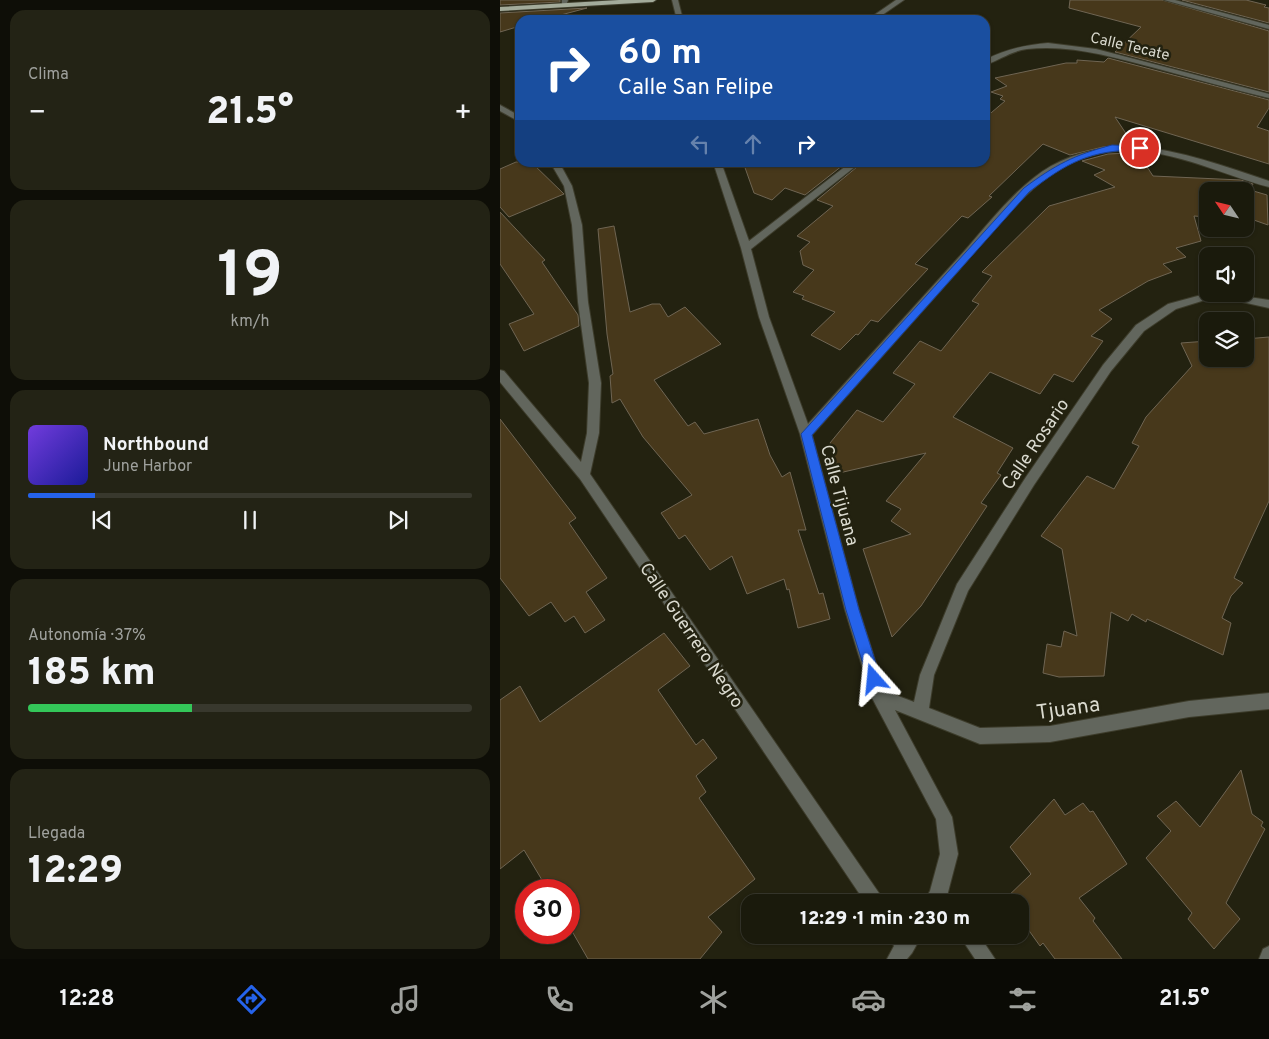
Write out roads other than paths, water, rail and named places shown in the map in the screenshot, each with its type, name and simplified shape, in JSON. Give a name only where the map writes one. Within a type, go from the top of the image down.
[{"type":"main road","points":[[500,9],[564,2],[653,0]]},
{"type":"street","points":[[675,0],[679,15]]},
{"type":"street","points":[[878,15],[901,0]]},
{"type":"street","points":[[1167,0],[1269,27]]},
{"type":"street","name":"Calle Tecate","points":[[990,60],[1001,54],[1022,48],[1066,46],[1096,51],[1269,96]]},
{"type":"street","points":[[500,107],[515,117]]},
{"type":"street","points":[[806,434],[996,222],[1026,190],[1055,168],[1082,155],[1112,148],[1140,148],[1175,154],[1269,184]]},
{"type":"street","points":[[557,167],[568,186],[577,225],[582,302],[595,383],[593,433],[584,475]]},
{"type":"street","name":"Calle Tijuana","points":[[719,167],[746,248],[764,317],[806,434],[852,610],[879,696],[944,817],[949,854],[939,894]]},
{"type":"street","points":[[746,248],[850,167]]},
{"type":"street","name":"Calle Rosario","points":[[920,713],[927,675],[962,588],[1030,481],[1107,368],[1140,328],[1172,306],[1205,297],[1242,299],[1269,304]]},
{"type":"street","name":"Calle Guerrero Negro","points":[[500,374],[584,475],[870,894]]},
{"type":"street","name":"Tjuana","points":[[879,696],[980,736],[1050,734],[1189,709],[1269,701]]},
{"type":"street","points":[[975,944],[986,959]]}]
